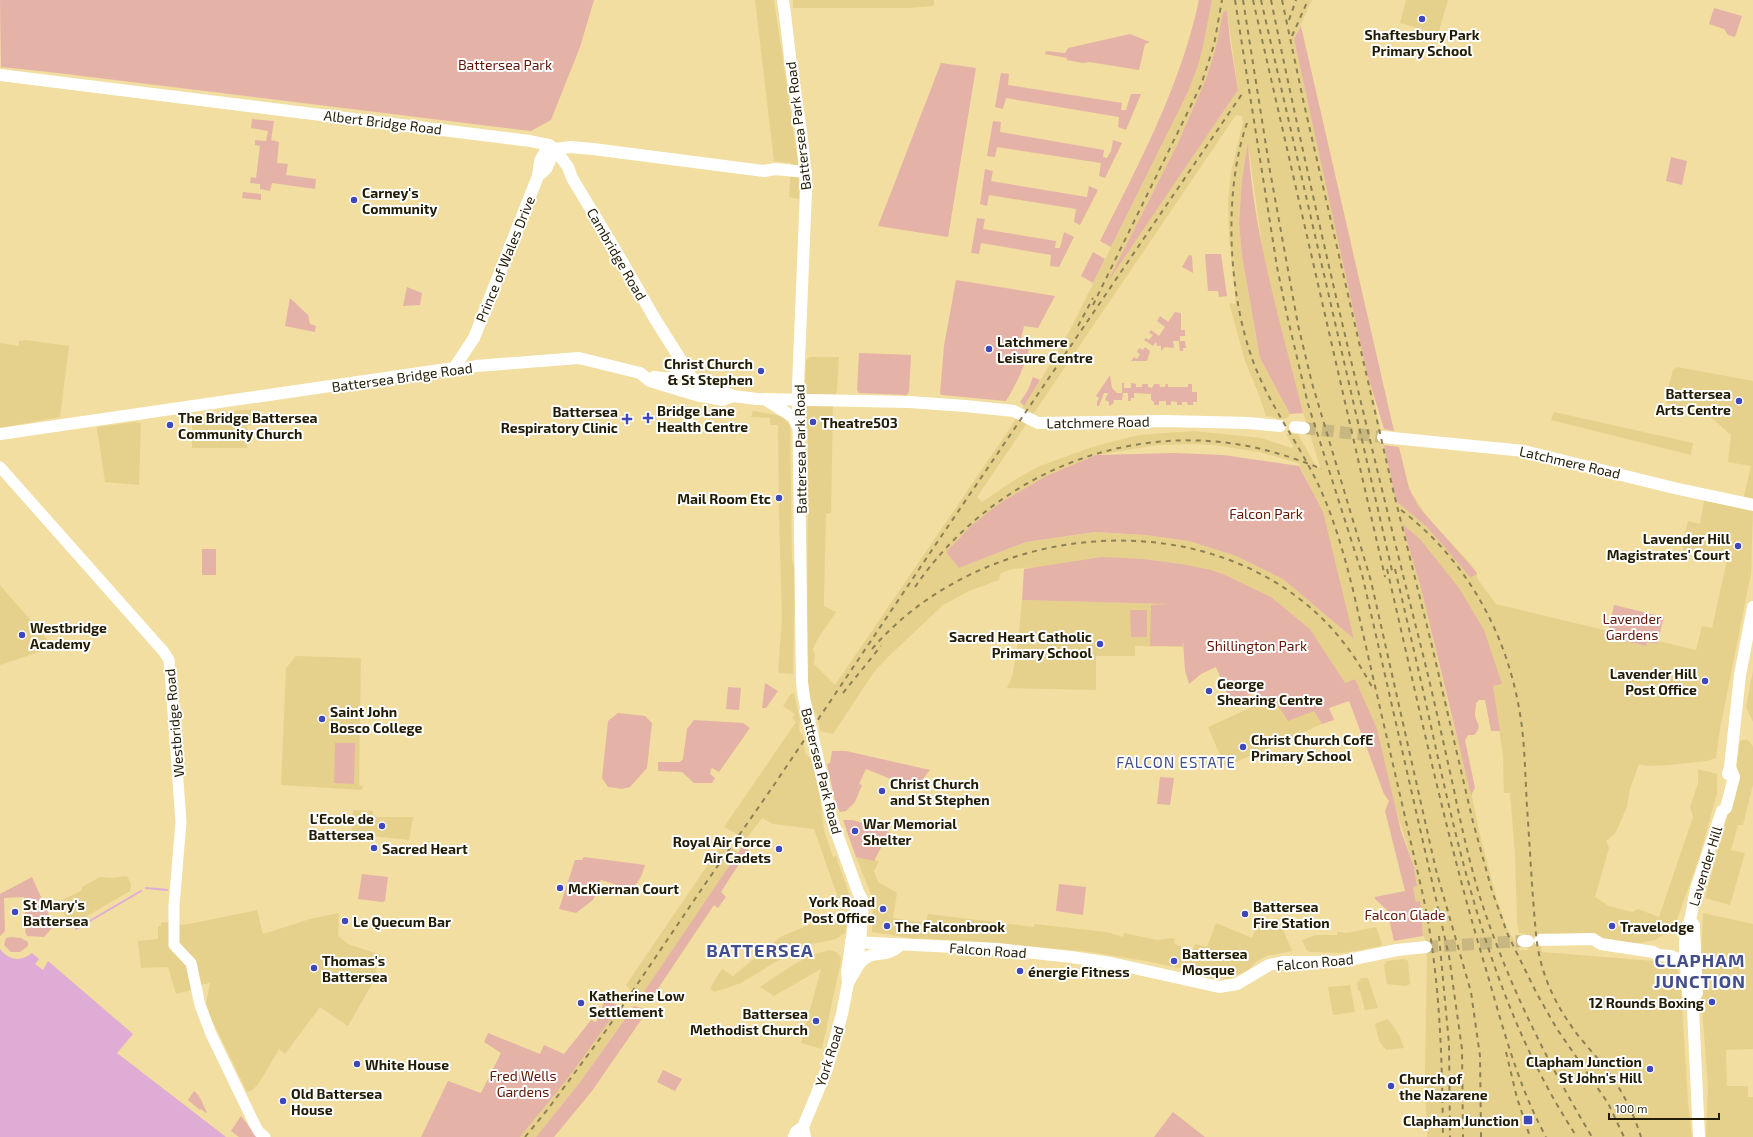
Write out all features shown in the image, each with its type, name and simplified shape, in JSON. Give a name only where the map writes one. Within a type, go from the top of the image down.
[{"type":"main road","name":"Battersea Park Road","points":[[783,0],[793,79],[801,125],[806,176],[799,400],[801,654],[804,698],[831,817],[858,892],[863,901],[856,942]]},
{"type":"main road","name":"Albert Bridge Road","points":[[0,75],[478,134],[552,147],[593,148],[764,171],[772,176],[806,176]]},
{"type":"main road","name":"Prince of Wales Drive","points":[[454,368],[470,346],[500,275],[538,176],[546,169],[552,147]]},
{"type":"main road","name":"Cambridge Road","points":[[552,147],[568,168],[572,178],[679,359],[694,381],[699,384],[724,391],[733,396]]},
{"type":"main road","points":[[470,346],[471,357],[476,366]]},
{"type":"main road","name":"Battersea Bridge Road","points":[[0,434],[454,368],[459,370],[476,366],[579,358],[640,373],[650,381],[690,393],[723,400],[733,396],[799,400]]},
{"type":"main road","points":[[640,373],[659,378],[672,378],[679,372],[679,359]]},
{"type":"main road","points":[[765,399],[793,417],[799,429]]},
{"type":"main road","name":"Latchmere Road","points":[[799,400],[909,402],[1011,410],[1020,413],[1038,423],[1166,421],[1249,423],[1280,426]]},
{"type":"main road","name":"Latchmere Road","points":[[1383,437],[1532,452],[1667,486],[1753,505]]},
{"type":"main road","name":"Westbridge Road","points":[[0,467],[164,652],[169,660],[181,822],[174,905],[174,945],[188,959],[193,968],[200,1005],[211,1034],[255,1125],[264,1137]]},
{"type":"main road","name":"Lavender Hill","points":[[1699,1137],[1693,1000],[1688,994],[1691,963],[1686,925],[1690,921],[1696,889],[1722,811],[1720,806],[1730,767],[1740,675],[1753,607]]},
{"type":"main road","points":[[1540,940],[1593,939],[1605,945],[1652,952],[1658,955],[1671,956],[1691,963]]},
{"type":"main road","name":"Falcon Road","points":[[856,942],[998,949],[1094,960],[1219,987],[1237,984],[1270,965],[1283,962],[1341,962],[1397,950],[1426,947]]},
{"type":"main road","name":"York Road","points":[[848,983],[855,971],[856,942]]},
{"type":"main road","name":"York Road","points":[[794,1137],[796,1132],[804,1132],[834,1044],[848,983],[847,972],[856,942]]},
{"type":"main road","points":[[855,971],[858,965],[867,956],[891,952],[900,945]]},
{"type":"main road","points":[[1652,952],[1659,948],[1690,949]]},
{"type":"shaded area","points":[[755,0],[774,0],[798,162],[799,199],[789,197],[791,163],[774,161]]},
{"type":"shaded area","points":[[793,0],[934,0],[934,4],[933,6],[910,8],[793,8]]},
{"type":"shaded area","points":[[1212,0],[1312,0],[1294,39],[1390,472],[1416,499],[1425,515],[1469,562],[1477,573],[1479,581],[1496,604],[1608,631],[1607,637],[1646,646],[1647,642],[1656,644],[1658,641],[1696,650],[1702,626],[1712,628],[1727,560],[1683,550],[1682,544],[1688,521],[1700,524],[1704,500],[1753,510],[1751,573],[1720,729],[1716,758],[1707,761],[1670,765],[1647,766],[1639,764],[1630,789],[1627,807],[1615,834],[1606,841],[1609,848],[1595,897],[1609,906],[1632,912],[1638,909],[1659,917],[1693,817],[1690,807],[1698,783],[1698,769],[1717,774],[1717,793],[1700,855],[1676,923],[1666,933],[1655,940],[1638,943],[1615,943],[1589,936],[1539,933],[1542,952],[1666,962],[1676,967],[1680,975],[1688,1102],[1692,1137],[1427,1137],[1425,1071],[1427,957],[1425,939],[1423,936],[1420,902],[1416,902],[1413,887],[1417,885],[1414,867],[1355,679],[1345,684],[1310,629],[1271,597],[1223,574],[1182,564],[1144,559],[1013,569],[1003,572],[1000,574],[999,580],[969,591],[943,605],[874,672],[833,734],[820,731],[817,715],[816,712],[814,714],[809,693],[807,674],[808,427],[803,427],[806,360],[810,357],[839,357],[837,390],[833,406],[831,513],[826,514],[824,596],[824,606],[836,612],[817,640],[813,649],[815,655],[814,664],[835,685],[1006,434],[1070,330],[1187,94],[1198,66]],"holes":[[[1227,10],[1238,90],[1110,278],[1177,145],[1206,79]],[[1236,115],[1242,116],[1243,122],[1231,172],[1228,202],[1229,237],[1236,304],[1229,303],[1245,361],[1266,416],[1274,417],[1278,420],[1288,418],[1290,414],[1260,358],[1242,256],[1239,223],[1242,179],[1248,144],[1263,253],[1285,354],[1320,467],[1317,468],[1298,434],[1286,434],[1293,446],[1292,448],[1261,438],[1194,431],[1138,435],[1092,447],[1040,466],[1016,479],[982,502],[977,497]],[[1158,445],[1215,445],[1259,452],[1298,463],[1307,480],[1354,639],[1283,579],[1236,556],[1189,541],[1145,535],[1096,532],[1026,542],[959,568],[946,552],[972,525],[1000,503],[1046,476],[1096,455]],[[1403,525],[1501,684],[1493,686],[1503,756],[1504,793],[1510,793],[1515,854],[1517,922],[1519,933],[1527,934],[1528,950],[1520,950],[1507,928],[1497,900],[1480,835],[1467,773],[1451,717],[1421,588]]]},
{"type":"shaded area","name":"Shaftesbury Park Primary School","points":[[1406,0],[1448,0],[1438,34],[1400,23]]},
{"type":"shaded area","points":[[25,340],[69,346],[60,417],[0,428],[0,343],[19,346],[19,341]]},
{"type":"shaded area","points":[[1677,367],[1753,381],[1753,503],[1743,500],[1751,466],[1728,462],[1731,435],[1706,413],[1667,404],[1665,400],[1673,370]]},
{"type":"shaded area","points":[[251,410],[251,425],[247,426],[247,448],[192,448],[192,418]]},
{"type":"shaded area","points":[[753,411],[782,416],[790,425],[792,560],[795,569],[793,674],[778,673],[782,617],[778,425],[770,425],[770,418],[751,417]]},
{"type":"shaded area","points":[[1554,412],[1693,443],[1691,455],[1551,420]]},
{"type":"shaded area","points":[[135,422],[141,423],[139,485],[105,482],[97,429],[98,427]]},
{"type":"shaded area","name":"Westbridge Academy","points":[[0,585],[33,623],[54,647],[0,665]]},
{"type":"shaded area","name":"Sacred Heart Catholic Primary School","points":[[1022,600],[1182,604],[1183,647],[1135,646],[1135,656],[1096,656],[1096,690],[1007,688],[1012,677],[1018,643]]},
{"type":"shaded area","name":"Saint John Bosco College","points":[[296,656],[361,658],[359,785],[363,786],[362,790],[281,785],[286,668]]},
{"type":"shaded area","points":[[1753,671],[1753,722],[1746,707]]},
{"type":"shaded area","points":[[794,693],[800,719],[799,730],[802,735],[803,734],[805,753],[816,764],[824,830],[833,857],[836,856],[850,897],[848,903],[836,899],[837,895],[814,829],[773,824],[762,818],[746,839],[724,827],[796,722],[792,718],[795,714],[783,706],[791,694]]},
{"type":"shaded area","name":"Christ Church CofE Primary School","points":[[1261,703],[1314,711],[1322,724],[1225,767],[1208,727]]},
{"type":"shaded area","points":[[1746,739],[1753,747],[1753,785],[1743,825],[1738,825],[1731,850],[1745,853],[1730,905],[1705,898],[1732,798],[1740,741]]},
{"type":"shaded area","name":"L'Ecole de Battersea","points":[[353,810],[373,811],[373,815],[376,817],[413,817],[409,840],[362,835],[355,840],[351,839]]},
{"type":"shaded area","points":[[726,838],[729,845],[739,853],[641,996],[632,992],[626,985]]},
{"type":"shaded area","points":[[856,857],[879,861],[874,871],[878,882],[897,893],[893,918],[926,923],[928,914],[1034,927],[1034,924],[1107,932],[1123,937],[1124,933],[1157,940],[1172,938],[1175,939],[1174,944],[1193,950],[1195,944],[1207,947],[1216,923],[1252,938],[1257,927],[1278,918],[1292,951],[1266,956],[1256,962],[1247,971],[1228,979],[1152,962],[1090,952],[970,941],[911,938],[872,932],[873,899]]},
{"type":"shaded area","points":[[127,876],[131,884],[130,891],[70,926],[58,902],[81,891],[82,887],[100,877],[111,878]]},
{"type":"shaded area","points":[[257,910],[263,934],[310,919],[339,913],[338,936],[348,944],[381,955],[372,984],[348,1026],[320,1007],[285,1054],[279,1049],[259,1083],[253,1090],[247,1092],[210,1016],[206,1003],[210,983],[190,987],[191,990],[176,994],[168,967],[141,968],[138,941],[158,939],[158,926],[161,926],[161,923],[169,922],[180,925],[189,924]]},
{"type":"shaded area","points":[[834,913],[847,922],[845,933],[836,939],[797,949],[741,983],[714,992],[710,988],[722,969],[733,976],[780,937],[833,915]]},
{"type":"shaded area","points":[[1703,913],[1753,924],[1753,1049],[1726,1050],[1727,1086],[1748,1086],[1748,1097],[1753,1097],[1753,1137],[1706,1137],[1708,1087],[1700,981]]},
{"type":"shaded area","points":[[1376,927],[1382,944],[1381,946],[1344,953],[1310,952],[1307,951],[1302,940],[1316,935],[1337,935],[1337,932],[1347,933]]},
{"type":"shaded area","points":[[0,949],[7,956],[15,959],[24,958],[32,953],[39,959],[35,964],[43,970],[48,961],[133,1034],[117,1053],[226,1137],[0,1137]]},
{"type":"shaded area","points":[[830,950],[836,952],[841,957],[841,961],[822,1049],[801,1043],[821,969],[774,996],[760,987],[810,955]]},
{"type":"shaded area","points":[[1404,959],[1408,961],[1410,984],[1405,986],[1387,984],[1384,965],[1387,961]]},
{"type":"shaded area","points":[[1361,978],[1368,978],[1378,1008],[1365,1010],[1360,991],[1358,991],[1357,982]]},
{"type":"shaded area","points":[[1350,985],[1355,1012],[1333,1015],[1328,987]]},
{"type":"shaded area","points":[[618,1008],[630,1011],[581,1081],[536,1137],[520,1137],[569,1077]]},
{"type":"shaded area","points":[[1388,1019],[1399,1035],[1404,1048],[1386,1050],[1379,1041],[1375,1024]]},
{"type":"green space","name":"Battersea Park","points":[[0,0],[594,0],[580,47],[551,120],[531,131],[1,67]]},
{"type":"green space","points":[[1199,0],[1212,0],[1198,66],[1187,94],[1111,247],[1100,241],[1144,153],[1170,93],[1191,32]]},
{"type":"green space","points":[[1714,8],[1742,16],[1735,37],[1728,35],[1724,29],[1709,24]]},
{"type":"green space","points":[[1227,10],[1230,41],[1238,90],[1107,283],[1177,145],[1206,79],[1216,47],[1223,13]]},
{"type":"green space","points":[[1301,26],[1394,431],[1384,429],[1367,373],[1294,39]]},
{"type":"green space","points":[[1130,34],[1150,42],[1145,44],[1139,70],[1089,62],[1083,63],[1045,54],[1046,51],[1065,53],[1068,48]]},
{"type":"green space","points":[[941,63],[976,68],[948,237],[878,226]]},
{"type":"green space","points":[[1001,73],[1009,74],[1008,85],[1122,103],[1121,110],[1126,110],[1131,94],[1141,94],[1126,130],[1118,127],[1119,117],[1006,98],[1003,109],[995,107]]},
{"type":"green space","points":[[252,119],[274,121],[271,140],[279,142],[277,163],[288,164],[286,175],[316,179],[315,189],[272,183],[270,191],[260,189],[260,184],[250,183],[251,177],[256,178],[260,146],[255,145],[255,140],[266,141],[268,131],[251,128]]},
{"type":"green space","points":[[993,121],[1001,122],[1000,132],[1104,150],[1103,157],[1107,158],[1111,151],[1113,140],[1122,143],[1105,178],[1099,176],[1101,163],[997,147],[995,157],[987,156]]},
{"type":"green space","points":[[1248,142],[1251,176],[1262,245],[1277,312],[1303,413],[1290,414],[1260,358],[1242,256],[1239,223],[1242,179]]},
{"type":"green space","points":[[1671,157],[1687,161],[1682,185],[1666,181]]},
{"type":"green space","points":[[985,169],[993,171],[991,181],[1087,197],[1089,186],[1098,190],[1080,225],[1074,222],[1076,209],[989,195],[987,206],[980,204]]},
{"type":"green space","points":[[243,192],[261,194],[261,200],[242,198]]},
{"type":"green space","points":[[977,218],[985,219],[983,229],[1056,241],[1055,248],[1060,248],[1064,232],[1074,237],[1059,267],[1050,266],[1051,255],[981,243],[979,254],[971,253]]},
{"type":"green space","points":[[1093,252],[1105,259],[1093,283],[1081,276]]},
{"type":"green space","points":[[1205,254],[1221,254],[1227,296],[1219,297],[1218,291],[1208,291]]},
{"type":"green space","points":[[1189,255],[1192,256],[1193,273],[1182,267]]},
{"type":"green space","name":"Latchmere Leisure Centre","points":[[956,280],[1055,296],[1038,328],[1024,326],[1020,343],[1030,345],[1026,360],[1014,388],[1006,401],[940,394],[944,346]]},
{"type":"green space","points":[[407,287],[422,293],[420,305],[403,306]]},
{"type":"green space","points":[[290,298],[308,315],[310,324],[316,326],[315,332],[285,326]]},
{"type":"green space","points":[[1175,312],[1181,313],[1181,330],[1185,330],[1185,336],[1180,336],[1180,341],[1185,341],[1186,348],[1183,348],[1183,351],[1180,351],[1179,341],[1173,341],[1174,348],[1165,347],[1161,351],[1161,346],[1157,346],[1156,342],[1153,346],[1144,340],[1146,338],[1149,340],[1153,335],[1149,333],[1151,330],[1159,336],[1165,327],[1157,321],[1160,316],[1168,322]]},
{"type":"green space","points":[[1145,347],[1150,351],[1147,361],[1131,361],[1134,357],[1137,359],[1140,354],[1137,352],[1139,348],[1143,350]]},
{"type":"green space","points":[[859,353],[911,355],[909,392],[907,395],[859,393],[857,390]]},
{"type":"green space","points":[[1110,375],[1112,388],[1117,393],[1122,393],[1122,383],[1124,383],[1124,388],[1131,388],[1131,383],[1136,384],[1136,387],[1142,387],[1142,384],[1148,384],[1148,387],[1152,388],[1154,384],[1159,384],[1160,387],[1165,387],[1166,384],[1168,384],[1168,387],[1188,387],[1188,384],[1192,384],[1192,392],[1197,392],[1197,402],[1193,402],[1193,405],[1188,405],[1187,402],[1182,402],[1182,405],[1177,405],[1177,402],[1171,401],[1171,405],[1166,405],[1166,401],[1159,401],[1159,405],[1154,405],[1154,402],[1151,400],[1151,394],[1134,393],[1134,398],[1131,398],[1131,401],[1128,401],[1128,393],[1123,393],[1122,400],[1114,400],[1113,404],[1109,406],[1109,402],[1105,400],[1108,393],[1104,393],[1099,406],[1097,406],[1099,398],[1096,396]]},
{"type":"green space","points":[[1033,377],[1040,380],[1024,406],[1020,402],[1028,390]]},
{"type":"green space","points":[[1384,445],[1399,447],[1409,488],[1418,506],[1477,573],[1471,578],[1427,527],[1396,501]]},
{"type":"green space","name":"Falcon Park","points":[[1174,453],[1223,455],[1299,466],[1323,512],[1354,639],[1283,579],[1236,556],[1189,541],[1145,535],[1095,532],[1026,542],[959,568],[946,552],[972,525],[1000,503],[1046,476],[1096,455]]},
{"type":"green space","points":[[1402,524],[1420,539],[1459,588],[1484,630],[1502,684],[1493,686],[1500,731],[1491,731],[1485,700],[1479,700],[1476,703],[1475,714],[1479,726],[1477,732],[1474,735],[1468,735],[1465,740],[1475,788],[1471,795],[1421,588]]},
{"type":"green space","points":[[202,549],[216,549],[216,575],[202,575]]},
{"type":"green space","name":"Shillington Park","points":[[1102,557],[1144,559],[1182,564],[1211,570],[1223,574],[1271,597],[1310,629],[1345,683],[1355,679],[1377,729],[1401,831],[1414,867],[1417,886],[1413,887],[1416,902],[1420,901],[1423,936],[1394,941],[1387,910],[1375,899],[1375,897],[1405,891],[1385,811],[1389,801],[1384,794],[1349,701],[1329,708],[1334,720],[1322,724],[1314,711],[1288,721],[1278,705],[1261,703],[1257,692],[1231,703],[1216,667],[1201,674],[1189,684],[1185,670],[1183,641],[1182,646],[1150,646],[1151,605],[1169,604],[1022,600],[1024,569]]},
{"type":"green space","name":"Lavender Gardens","points":[[1614,605],[1664,617],[1657,644],[1647,642],[1646,646],[1607,637]]},
{"type":"green space","points":[[1130,610],[1147,610],[1147,637],[1131,637]]},
{"type":"green space","points":[[765,683],[778,691],[766,708],[762,708]]},
{"type":"green space","points":[[728,687],[741,688],[739,710],[726,709]]},
{"type":"green space","points":[[618,713],[645,716],[652,723],[647,768],[630,787],[622,789],[608,787],[602,778],[608,721]]},
{"type":"green space","points":[[694,720],[743,723],[750,728],[719,772],[712,768],[711,769],[710,774],[715,778],[712,783],[694,783],[682,772],[658,771],[658,762],[680,762],[683,759],[687,729]]},
{"type":"green space","points":[[335,743],[355,743],[354,784],[334,783]]},
{"type":"green space","points":[[832,751],[846,751],[930,770],[918,785],[913,788],[866,769],[859,784],[862,785],[855,802],[846,811],[840,812],[836,805],[827,764],[830,763]]},
{"type":"green space","points":[[1160,777],[1174,778],[1170,805],[1157,804]]},
{"type":"green space","points":[[843,820],[853,820],[889,832],[874,861],[856,857]]},
{"type":"green space","points":[[742,847],[748,850],[721,892],[726,897],[718,908],[714,905],[649,1002],[639,999]]},
{"type":"green space","points":[[584,857],[645,865],[642,875],[634,886],[624,887],[601,880],[593,900],[576,913],[559,909],[575,860],[582,860]]},
{"type":"green space","points":[[362,874],[388,877],[385,901],[382,902],[358,899]]},
{"type":"green space","points":[[32,877],[50,917],[52,928],[44,937],[27,936],[25,932],[24,897],[4,898],[5,931],[0,936],[0,894]]},
{"type":"green space","points":[[1059,884],[1086,887],[1083,915],[1056,911]]},
{"type":"green space","points":[[6,938],[21,938],[28,942],[28,946],[20,952],[11,952],[4,945]]},
{"type":"green space","name":"Fred Wells Gardens","points":[[605,1000],[620,1006],[569,1077],[520,1137],[421,1137],[448,1081],[481,1093],[501,1053],[484,1042],[488,1033],[540,1054],[544,1045],[564,1054],[591,1020],[596,1022]]},
{"type":"green space","points":[[634,1006],[648,1010],[592,1091],[554,1137],[536,1137],[581,1081]]},
{"type":"green space","points":[[663,1070],[682,1079],[675,1091],[657,1082]]},
{"type":"green space","points":[[194,1091],[200,1098],[207,1112],[206,1113],[188,1100]]},
{"type":"green space","points":[[1173,1112],[1205,1137],[1154,1137]]},
{"type":"green space","points":[[241,1116],[257,1137],[239,1137],[231,1131]]},
{"type":"waterway","points":[[146,888],[167,890]]},
{"type":"waterway","points":[[76,929],[141,891]]},
{"type":"tunnel","points":[[1304,428],[1383,437]]},
{"type":"tunnel","points":[[1426,947],[1523,941]]},
{"type":"railway","points":[[1093,305],[1201,85],[1214,45],[1222,0]]},
{"type":"railway","points":[[1235,0],[1277,267],[1287,315],[1308,404],[1362,574],[1449,956],[1462,1049],[1463,1137]]},
{"type":"railway","points":[[1243,0],[1270,171],[1298,325],[1312,383],[1371,581],[1436,870],[1471,992],[1480,1056],[1481,1137]]},
{"type":"railway","points":[[1253,0],[1385,577]]},
{"type":"railway","points":[[1261,0],[1393,575]]},
{"type":"railway","points":[[1271,0],[1304,157],[1340,314],[1426,668],[1475,881],[1490,926],[1514,988],[1528,1019],[1559,1079],[1592,1137]]},
{"type":"railway","points":[[1282,0],[1304,104],[1394,494],[1432,646],[1473,822],[1492,891],[1508,935],[1537,994],[1557,1029],[1608,1103],[1624,1137]]},
{"type":"railway","points":[[1289,20],[1296,0]]},
{"type":"railway","points":[[1292,36],[1308,0]]},
{"type":"railway","points":[[525,1137],[548,1109],[607,1029],[1242,94]]},
{"type":"railway","points":[[1247,123],[1239,150],[1234,180],[1232,211],[1234,274],[1238,305],[1253,361],[1267,393],[1310,468],[1324,497],[1338,536],[1353,590],[1428,921],[1433,952],[1439,1013],[1443,1137]]},
{"type":"railway","points":[[1078,326],[1093,298]]},
{"type":"railway","points":[[915,587],[944,551],[976,519],[1012,492],[1052,471],[1094,455],[1137,444],[1183,440],[1229,443],[1253,447],[1299,460],[1322,469]]},
{"type":"railway","points":[[1401,510],[1424,529],[1444,550],[1462,573],[1478,597],[1504,650],[1521,720],[1535,918],[1538,946],[1543,970],[1563,1014],[1576,1033],[1606,1069],[1618,1087],[1629,1106],[1641,1137]]},
{"type":"railway","points":[[872,649],[915,609],[964,577],[1020,555],[1078,543],[1137,541],[1196,550],[1251,569],[1301,600],[1323,619],[1342,640],[1359,664],[1373,689]]},
{"type":"railway","points":[[1387,569],[1433,769],[1471,917],[1518,1075],[1546,1137]]},
{"type":"railway","points":[[1395,569],[1460,850],[1473,900],[1489,950],[1506,998],[1527,1046],[1550,1092],[1577,1137]]},
{"type":"railway","points":[[843,693],[881,646]]},
{"type":"railway","points":[[1439,936],[1449,1044],[1450,1137]]},
{"type":"railway","points":[[1506,1052],[1517,1098],[1530,1137]]},
{"type":"place","name":"Shaftesbury Park Primary School","points":[[1422,19]]},
{"type":"place","name":"Carney's Community","points":[[354,200]]},
{"type":"place","name":"Latchmere Leisure Centre","points":[[989,349]]},
{"type":"place","name":"Christ Church & St Stephen","points":[[761,371]]},
{"type":"place","name":"Battersea Arts Centre","points":[[1739,401]]},
{"type":"place","name":"Bridge Lane Health Centre","points":[[648,418]]},
{"type":"place","name":"Battersea Respiratory Clinic","points":[[627,419]]},
{"type":"place","name":"Theatre503","points":[[813,422]]},
{"type":"place","name":"The Bridge Battersea Community Church","points":[[170,425]]},
{"type":"place","name":"Mail Room Etc","points":[[779,498]]},
{"type":"place","name":"Lavender Hill Magistrates' Court","points":[[1738,546]]},
{"type":"place","name":"Westbridge Academy","points":[[22,635]]},
{"type":"place","name":"Sacred Heart Catholic Primary School","points":[[1100,644]]},
{"type":"place","name":"Lavender Hill Post Office","points":[[1705,681]]},
{"type":"place","name":"George Shearing Centre","points":[[1209,691]]},
{"type":"place","name":"Saint John Bosco College","points":[[322,719]]},
{"type":"place","name":"Christ Church CofE Primary School","points":[[1243,747]]},
{"type":"place","name":"Christ Church and St Stephen","points":[[882,791]]},
{"type":"place","name":"L'Ecole de Battersea","points":[[382,826]]},
{"type":"place","name":"War Memorial Shelter","points":[[855,831]]},
{"type":"place","name":"Sacred Heart","points":[[374,848]]},
{"type":"place","name":"Royal Air Force Air Cadets","points":[[779,849]]},
{"type":"place","name":"McKiernan Court","points":[[560,888]]},
{"type":"place","name":"York Road Post Office","points":[[883,909]]},
{"type":"place","name":"St Mary's Battersea","points":[[15,912]]},
{"type":"place","name":"Battersea Fire Station","points":[[1245,914]]},
{"type":"place","name":"Le Quecum Bar","points":[[345,921]]},
{"type":"place","name":"The Falconbrook","points":[[887,926]]},
{"type":"place","name":"Travelodge","points":[[1612,926]]},
{"type":"place","name":"Battersea Mosque","points":[[1174,961]]},
{"type":"place","name":"Thomas's Battersea","points":[[314,968]]},
{"type":"place","name":"énergie Fitness","points":[[1020,971]]},
{"type":"place","name":"12 Rounds Boxing","points":[[1712,1002]]},
{"type":"place","name":"Katherine Low Settlement","points":[[581,1003]]},
{"type":"place","name":"Battersea Methodist Church","points":[[816,1021]]},
{"type":"place","name":"White House","points":[[357,1064]]},
{"type":"place","name":"Clapham Junction St John's Hill","points":[[1650,1069]]},
{"type":"place","name":"Church of the Nazarene","points":[[1391,1086]]},
{"type":"place","name":"Old Battersea House","points":[[283,1101]]},
{"type":"place","name":"Clapham Junction","points":[[1528,1120]]},
{"type":"district","name":"FALCON ESTATE","points":[[1176,762]]},
{"type":"district","name":"BATTERSEA","points":[[760,950]]},
{"type":"district","name":"CLAPHAM JUNCTION","points":[[1700,970]]},
{"type":"park label","name":"Falcon Glade","points":[[1405,914]]}]
